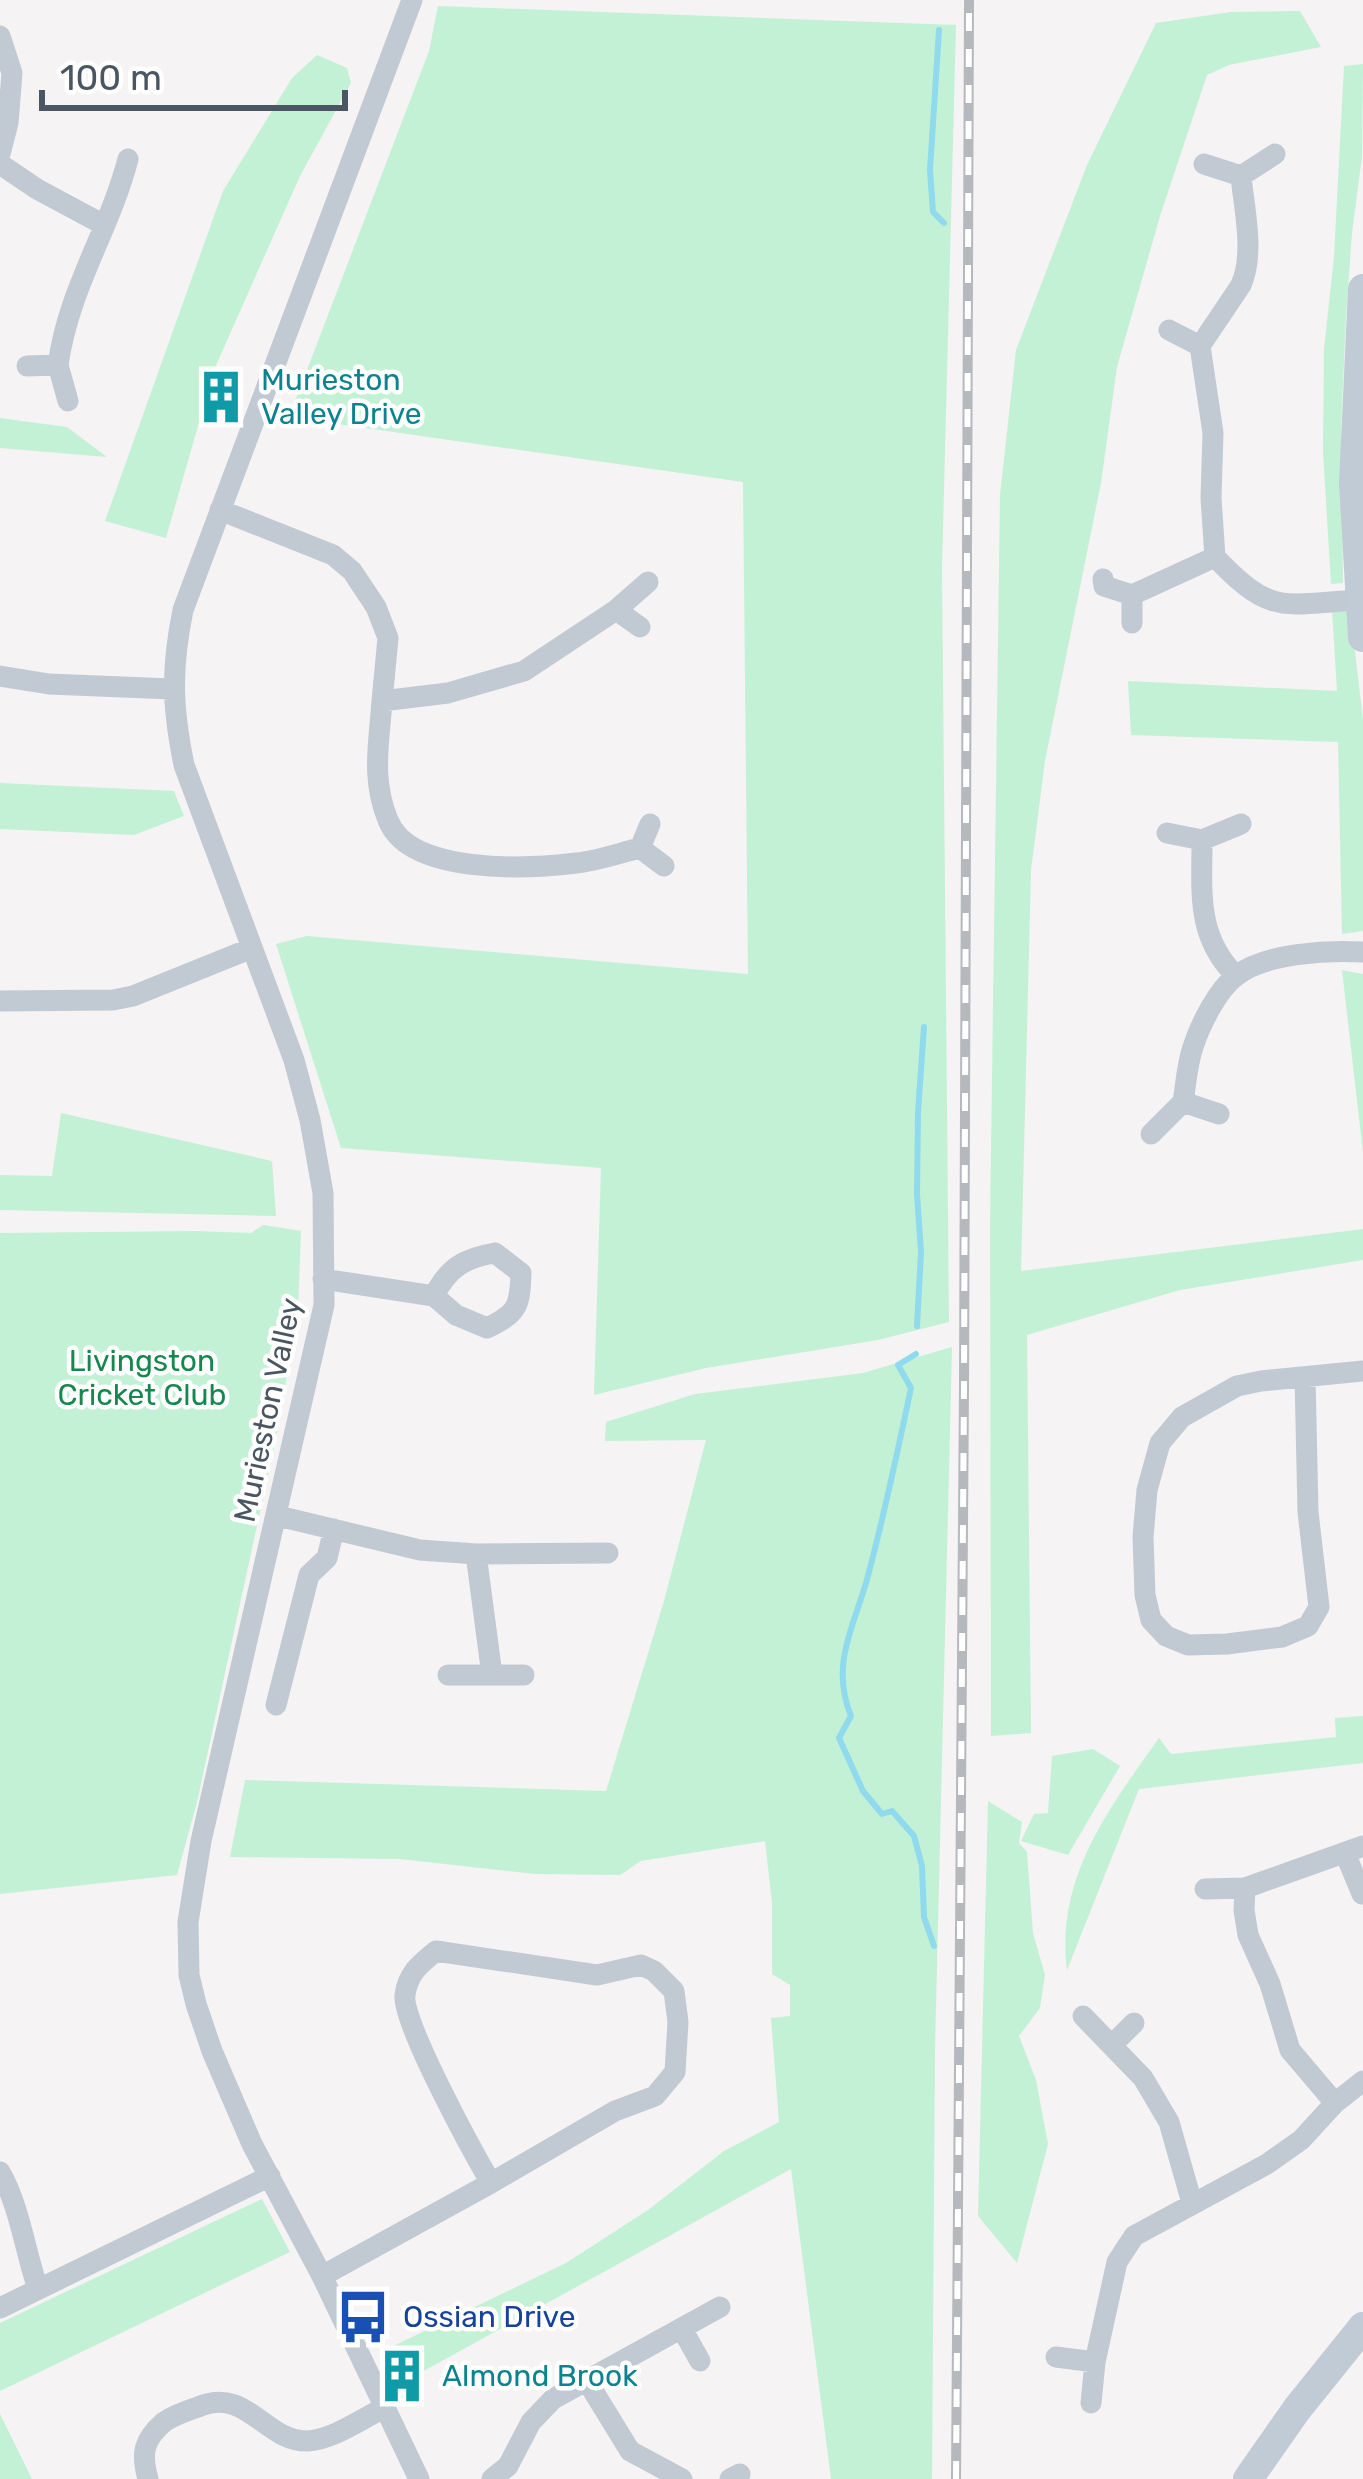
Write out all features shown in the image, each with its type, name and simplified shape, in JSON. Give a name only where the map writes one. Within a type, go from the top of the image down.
[{"type":"street","name":"Murieston Valley","points":[[412,0],[183,610],[172,688],[184,765],[295,1060],[323,1193],[324,1305],[201,1841],[188,1922],[189,1975],[212,2051],[252,2144],[322,2276],[419,2479]]},
{"type":"street","points":[[0,36],[12,73],[0,154]]},
{"type":"street","points":[[1241,176],[1275,154]]},
{"type":"street","points":[[68,401],[58,365],[63,330],[79,282],[118,198],[128,159]]},
{"type":"street","points":[[0,164],[104,225]]},
{"type":"street","points":[[1204,164],[1241,176]]},
{"type":"street","points":[[1241,176],[1246,273],[1200,346],[1214,433],[1215,557],[1242,585],[1271,602],[1300,605],[1359,599]]},
{"type":"street","points":[[1363,290],[1354,483],[1363,638]]},
{"type":"street","points":[[1169,331],[1200,346]]},
{"type":"street","points":[[26,366],[58,365]]},
{"type":"street","points":[[220,510],[333,555],[352,572],[376,607],[388,638],[376,776],[388,823],[399,840],[426,854],[482,867],[579,863],[640,848]]},
{"type":"street","points":[[1103,579],[1104,586],[1132,595],[1215,557]]},
{"type":"street","points":[[382,701],[448,693],[524,671],[616,610],[647,581]]},
{"type":"street","points":[[1132,595],[1132,623]]},
{"type":"street","points":[[616,610],[640,627]]},
{"type":"street","points":[[0,676],[49,684],[172,688]]},
{"type":"street","points":[[640,848],[650,824]]},
{"type":"street","points":[[1167,832],[1202,840],[1241,824]]},
{"type":"street","points":[[1202,840],[1207,933],[1219,959],[1236,976]]},
{"type":"street","points":[[640,848],[664,866]]},
{"type":"street","points":[[0,1001],[133,996],[252,948]]},
{"type":"street","points":[[1151,1134],[1183,1102],[1192,1047],[1211,1006],[1236,976],[1266,962],[1318,952],[1363,952]]},
{"type":"street","points":[[1183,1102],[1219,1114]]},
{"type":"street","points":[[323,1280],[434,1296]]},
{"type":"street","points":[[1305,1377],[1308,1512],[1319,1607],[1308,1626],[1282,1637],[1188,1645],[1166,1636],[1151,1620],[1145,1594],[1147,1490],[1160,1443],[1182,1417],[1237,1386],[1305,1377],[1363,1371]]},
{"type":"street","points":[[278,1516],[420,1550],[476,1555],[608,1553]]},
{"type":"street","points":[[277,1706],[309,1575],[327,1558],[334,1528]]},
{"type":"street","points":[[476,1555],[492,1675]]},
{"type":"street","points":[[448,1675],[524,1675]]},
{"type":"street","points":[[1205,1889],[1245,1888],[1354,1850],[1362,1894]]},
{"type":"street","points":[[1245,1888],[1248,1935],[1270,1984],[1290,2050],[1335,2102]]},
{"type":"street","points":[[322,2276],[490,2183],[615,2111],[655,2096],[675,2072],[678,2022],[674,1991],[654,1970],[641,1965],[597,1975],[436,1951],[412,1971],[404,2000],[434,2073],[490,2183]]},
{"type":"street","points":[[1083,2016],[1143,2078],[1169,2122],[1192,2203]]},
{"type":"street","points":[[1113,2044],[1134,2023]]},
{"type":"street","points":[[1091,2403],[1117,2262],[1134,2236],[1267,2164],[1363,2081]]},
{"type":"street","points":[[0,2172],[38,2289]]},
{"type":"street","points":[[0,2308],[270,2176]]},
{"type":"street","points":[[492,2479],[508,2466],[531,2422],[554,2399],[720,2307]]},
{"type":"street","points":[[1248,2479],[1363,2327]]},
{"type":"street","points":[[682,2329],[700,2360]]},
{"type":"street","points":[[1056,2357],[1095,2362]]},
{"type":"street","points":[[587,2381],[630,2451],[682,2479]]},
{"type":"street","points":[[148,2479],[142,2458],[152,2434],[170,2418],[212,2401],[236,2404],[279,2433],[304,2441],[326,2437],[384,2408]]},
{"type":"green space","points":[[438,6],[956,25],[942,568],[949,1322],[878,1340],[706,1368],[594,1395],[601,1168],[341,1148],[276,944],[307,936],[748,974],[743,482],[289,417],[429,51]]},
{"type":"green space","points":[[1300,11],[1321,47],[1229,65],[1207,75],[1117,367],[1101,483],[1045,761],[1031,870],[1021,1271],[1363,1229],[1363,1260],[1180,1290],[1027,1335],[1031,1733],[991,1736],[990,1225],[1000,495],[1016,350],[1087,165],[1156,23],[1231,12]]},
{"type":"green space","points":[[317,55],[347,68],[351,83],[300,176],[214,370],[166,538],[105,521],[223,191],[292,78]]},
{"type":"green space","points":[[1363,64],[1362,156],[1352,233],[1341,428],[1343,583],[1331,584],[1323,452],[1324,349],[1344,66]]},
{"type":"green space","points":[[0,418],[67,427],[107,457],[0,448]]},
{"type":"green space","points":[[1332,609],[1350,609],[1363,720],[1363,931],[1342,934],[1338,742],[1131,735],[1128,681],[1337,691]]},
{"type":"green space","points":[[0,783],[174,791],[184,816],[134,835],[0,829]]},
{"type":"green space","points":[[1342,970],[1363,974],[1363,1153]]},
{"type":"green space","points":[[61,1113],[272,1161],[276,1216],[0,1210],[0,1175],[52,1176]]},
{"type":"green space","name":"Livingston Cricket Club","points":[[263,1225],[301,1231],[298,1312],[276,1438],[177,1875],[0,1894],[0,1233],[251,1233]]},
{"type":"green space","points":[[952,1347],[935,2048],[932,2479],[831,2479],[791,2169],[400,2384],[385,2350],[566,2263],[648,2210],[724,2151],[779,2122],[771,2018],[790,2016],[790,1985],[772,1974],[772,1903],[765,1841],[641,1861],[620,1875],[535,1874],[400,1859],[230,1857],[245,1780],[606,1791],[664,1601],[706,1440],[605,1441],[606,1422],[695,1394],[863,1373]]},
{"type":"green space","points":[[1363,1716],[1363,1763],[1139,1789],[1067,1970],[1065,1937],[1078,1875],[1105,1818],[1159,1738],[1171,1754],[1336,1737],[1335,1718]]},
{"type":"green space","points":[[1093,1749],[1120,1766],[1068,1855],[1021,1841],[1034,1814],[1048,1813],[1052,1756]]},
{"type":"green space","points":[[988,1801],[1022,1822],[1019,1843],[1027,1852],[1033,1933],[1045,1975],[1040,2008],[1019,2036],[1036,2080],[1048,2144],[1017,2263],[978,2216]]},
{"type":"green space","points":[[262,2199],[290,2252],[0,2391],[0,2323]]},
{"type":"green space","points":[[0,2414],[32,2479],[0,2479]]},
{"type":"waterway","points":[[939,30],[930,170],[933,212],[944,223]]},
{"type":"waterway","points":[[917,1326],[921,1252],[918,1112],[924,1027]]},
{"type":"waterway","points":[[916,1354],[898,1365],[911,1388],[875,1549],[847,1643],[843,1678],[851,1716],[839,1738],[863,1791],[882,1814],[892,1811],[914,1836],[922,1866],[924,1917],[934,1946]]},
{"type":"railway","points":[[956,2479],[969,0]]},
{"type":"place","name":"Murieston Valley Drive","points":[[221,397]]},
{"type":"place","name":"Ossian Drive","points":[[363,2317]]},
{"type":"place","name":"Almond Brook","points":[[402,2376]]}]
